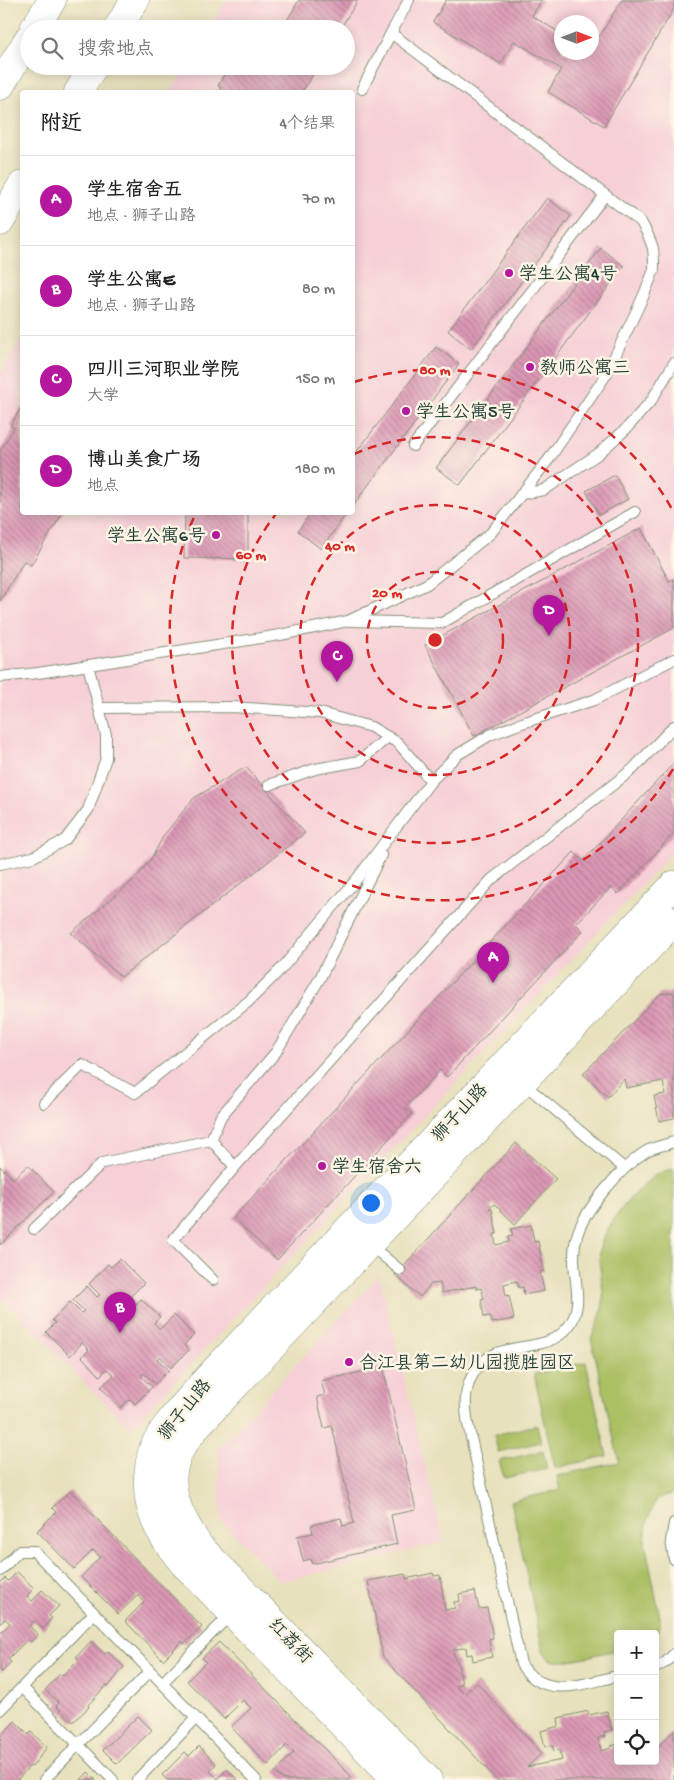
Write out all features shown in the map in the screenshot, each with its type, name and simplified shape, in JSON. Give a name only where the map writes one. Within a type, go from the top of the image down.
[{"type":"street","points":[[40,20],[52,0]]},
{"type":"street","points":[[122,20],[134,0]]},
{"type":"street","points":[[0,86],[20,53]]},
{"type":"street","points":[[79,90],[88,75]]},
{"type":"street","points":[[0,221],[20,188]]},
{"type":"street","name":"狮子山路","points":[[674,885],[512,1074],[369,1244],[197,1426],[181,1449],[173,1474],[160,1486],[149,1467],[153,1450],[166,1426],[202,1384],[512,1074],[674,920]]},
{"type":"street","name":"红荔街","points":[[160,1486],[149,1504],[165,1541],[183,1563],[240,1605],[428,1780]]},
{"type":"street","name":"红荔街","points":[[240,1605],[397,1780]]},
{"type":"lane","points":[[362,89],[409,0]]},
{"type":"lane","points":[[0,677],[38,674],[280,636],[348,621],[427,584],[491,533],[549,459],[606,375],[654,270],[652,248],[648,234],[641,222],[391,33]]},
{"type":"lane","points":[[413,446],[605,195]]},
{"type":"lane","points":[[521,494],[544,490],[598,454],[626,429],[651,402],[674,363]]},
{"type":"lane","points":[[348,621],[442,623],[634,512]]},
{"type":"lane","points":[[44,1102],[82,1065],[135,1093],[249,1001],[282,968],[356,880],[431,781],[457,755],[490,735],[594,700],[674,658]]},
{"type":"lane","points":[[0,864],[33,857],[65,840],[88,810],[106,758],[106,735],[88,665]]},
{"type":"lane","points":[[99,708],[232,707],[320,713],[371,727],[398,743],[431,781]]},
{"type":"lane","points":[[213,1280],[173,1240],[235,1167],[491,880],[633,769],[674,726]]},
{"type":"lane","points":[[269,784],[315,769],[360,761],[388,737]]},
{"type":"lane","points":[[211,1140],[221,1116],[276,1052],[319,980],[392,832]]},
{"type":"lane","points":[[512,1074],[624,1168]]},
{"type":"lane","points":[[211,1140],[235,1167]]},
{"type":"lane","points":[[34,1229],[102,1163],[211,1140]]},
{"type":"lane","points":[[614,1677],[556,1688],[536,1682],[527,1674],[521,1664],[465,1407],[466,1394],[469,1380],[480,1363],[487,1357],[504,1350],[545,1342],[555,1338],[570,1324],[578,1306],[574,1258],[576,1239],[586,1216],[624,1168],[647,1150],[674,1142]]},
{"type":"lane","points":[[369,1244],[400,1270]]},
{"type":"lane","points":[[674,1523],[671,1541],[674,1559]]},
{"type":"lane","points":[[0,1571],[19,1551],[34,1551],[256,1780]]},
{"type":"lane","points":[[162,1683],[240,1605]]},
{"type":"lane","points":[[0,1710],[94,1613]]},
{"type":"lane","points":[[659,1666],[674,1654]]},
{"type":"lane","points":[[44,1780],[150,1671]]},
{"type":"lane","points":[[22,1687],[113,1780]]},
{"type":"lane","points":[[137,1780],[196,1718]]},
{"type":"shaded area","points":[[226,0],[674,0],[674,851],[130,1429],[0,1296],[0,376],[20,341],[20,515],[355,515],[355,90],[171,90],[180,75],[355,75],[355,20],[214,20]]},
{"type":"shaded area","name":"合江县第二幼儿园揽胜园区","points":[[379,1275],[444,1542],[281,1582],[221,1521],[218,1449]]},
{"type":"green space","points":[[674,1169],[674,1493],[659,1498],[654,1504],[647,1523],[645,1542],[660,1617],[659,1629],[614,1630],[614,1651],[573,1660],[551,1660],[546,1656],[542,1647],[511,1501],[560,1490],[557,1476],[619,1462],[591,1338],[603,1306],[599,1260],[600,1248],[608,1228],[615,1217],[642,1186],[659,1173]]},
{"type":"green space","points":[[586,1362],[607,1456],[555,1468],[534,1374]]},
{"type":"green space","points":[[537,1425],[541,1442],[498,1452],[494,1435]]},
{"type":"green space","points":[[543,1451],[547,1469],[504,1478],[499,1461]]},
{"type":"building","points":[[299,0],[358,0],[346,20],[287,20]]},
{"type":"building","points":[[446,0],[542,0],[532,16],[554,29],[554,60],[599,60],[599,37],[622,0],[674,0],[674,9],[604,126],[548,92],[561,69],[514,41],[501,64],[433,22]]},
{"type":"building","points":[[224,75],[312,75],[303,90],[220,90],[221,88],[218,86]]},
{"type":"building","name":"学生公寓4号","points":[[547,198],[571,216],[471,349],[448,331]]},
{"type":"building","name":"教师公寓三","points":[[601,248],[624,266],[460,485],[436,468]]},
{"type":"building","name":"学生公寓5号","points":[[436,347],[459,364],[355,503],[355,454]]},
{"type":"building","points":[[20,409],[20,515],[61,515],[31,565],[24,561],[0,601],[0,451],[14,428],[10,426]]},
{"type":"building","points":[[615,475],[628,499],[599,515],[586,491]]},
{"type":"building","name":"学生公寓6号","points":[[185,515],[248,515],[248,559],[184,558]]},
{"type":"building","points":[[309,515],[346,515],[321,549],[298,531]]},
{"type":"building","points":[[641,528],[669,581],[674,579],[674,628],[474,736],[425,645]]},
{"type":"building","points":[[674,763],[674,833],[618,894],[611,887],[576,924],[583,931],[447,1077],[440,1070],[405,1108],[412,1114],[277,1260],[233,1218],[574,852],[583,861]]},
{"type":"building","points":[[246,767],[305,833],[121,977],[71,933],[136,878],[151,859],[164,835],[194,798]]},
{"type":"building","points":[[674,992],[674,1118],[659,1121],[654,1096],[665,1094],[663,1081],[626,1088],[624,1079],[608,1097],[583,1074],[660,994]]},
{"type":"building","points":[[516,1143],[556,1179],[515,1224],[494,1204],[489,1209],[492,1209],[497,1234],[494,1234],[496,1245],[509,1242],[508,1237],[513,1236],[511,1229],[531,1225],[534,1242],[538,1241],[544,1271],[540,1272],[544,1291],[524,1295],[523,1287],[519,1288],[517,1281],[504,1284],[506,1296],[509,1295],[514,1319],[492,1323],[490,1316],[484,1317],[481,1299],[484,1298],[481,1288],[477,1289],[476,1286],[442,1293],[440,1283],[431,1284],[420,1297],[395,1275]]},
{"type":"building","points":[[28,1165],[54,1192],[0,1245],[0,1166],[13,1179]]},
{"type":"building","points":[[120,1259],[144,1283],[130,1297],[136,1304],[141,1299],[160,1317],[154,1323],[160,1329],[174,1315],[194,1335],[184,1345],[189,1350],[171,1368],[160,1356],[157,1359],[169,1370],[155,1384],[144,1373],[141,1376],[152,1387],[135,1404],[130,1399],[120,1408],[101,1387],[114,1375],[107,1369],[100,1376],[82,1357],[89,1350],[82,1343],[70,1356],[46,1332],[55,1323],[52,1320],[70,1302],[81,1313],[84,1311],[73,1300],[87,1286],[97,1297],[100,1295],[89,1284],[108,1264],[111,1267]]},
{"type":"building","points":[[383,1367],[416,1510],[391,1515],[397,1544],[312,1564],[311,1559],[303,1561],[297,1536],[313,1533],[311,1525],[341,1518],[343,1526],[354,1523],[332,1426],[324,1428],[317,1397],[325,1395],[321,1381]]},
{"type":"building","points":[[70,1491],[202,1627],[184,1644],[182,1641],[163,1660],[125,1621],[144,1602],[138,1595],[118,1614],[81,1577],[100,1557],[93,1550],[74,1569],[37,1531],[56,1512],[52,1508]]},
{"type":"building","points":[[17,1572],[34,1588],[27,1596],[32,1601],[42,1590],[59,1606],[49,1616],[52,1618],[43,1629],[34,1621],[29,1626],[38,1634],[31,1642],[28,1639],[8,1659],[11,1662],[2,1672],[0,1671],[0,1634],[10,1623],[5,1619],[0,1624],[0,1583],[5,1578],[8,1581]]},
{"type":"building","points":[[433,1573],[434,1576],[440,1575],[445,1610],[455,1608],[454,1602],[460,1601],[459,1594],[475,1591],[479,1609],[487,1608],[493,1638],[489,1639],[492,1657],[473,1661],[472,1654],[467,1655],[466,1647],[453,1650],[462,1684],[456,1686],[464,1694],[477,1683],[542,1753],[527,1767],[562,1760],[559,1750],[554,1751],[552,1745],[545,1747],[541,1731],[559,1726],[558,1718],[588,1711],[589,1715],[607,1711],[612,1730],[604,1732],[605,1736],[598,1738],[601,1751],[614,1745],[614,1765],[659,1765],[659,1746],[674,1730],[674,1780],[497,1780],[383,1657],[368,1581],[405,1574],[406,1579]]},
{"type":"building","points":[[91,1641],[105,1654],[108,1652],[124,1667],[108,1687],[107,1685],[88,1705],[89,1707],[73,1722],[56,1706],[59,1703],[45,1690],[60,1674],[62,1676],[79,1659],[76,1657]]},
{"type":"building","points":[[219,1642],[352,1777],[348,1780],[283,1780],[275,1772],[294,1752],[287,1745],[268,1765],[231,1727],[251,1708],[243,1700],[224,1719],[187,1681],[206,1662],[202,1658]]},
{"type":"building","points":[[138,1716],[152,1730],[117,1764],[103,1750]]},
{"type":"building","points":[[15,1721],[29,1735],[31,1732],[47,1747],[32,1767],[30,1766],[17,1780],[0,1780],[0,1741],[2,1739],[0,1737]]},
{"type":"building","points":[[199,1746],[216,1764],[210,1771],[218,1779],[227,1769],[238,1780],[167,1780],[162,1775],[185,1752],[189,1756]]},
{"type":"building","points":[[88,1772],[96,1780],[81,1780]]},
{"type":"place","name":"学生公寓4号","points":[[509,273]]},
{"type":"place","name":"教师公寓三","points":[[530,367]]},
{"type":"place","name":"学生公寓5号","points":[[406,411]]},
{"type":"place","name":"学生公寓6号","points":[[216,535]]},
{"type":"place","name":"博山美食广场","points":[[549,636]]},
{"type":"place","name":"四川三河职业学院","points":[[337,682]]},
{"type":"place","name":"学生宿舍五","points":[[493,983]]},
{"type":"place","name":"学生宿舍六","points":[[322,1166]]},
{"type":"place","name":"学生公寓E","points":[[120,1333]]},
{"type":"place","name":"合江县第二幼儿园揽胜园区","points":[[349,1362]]}]
